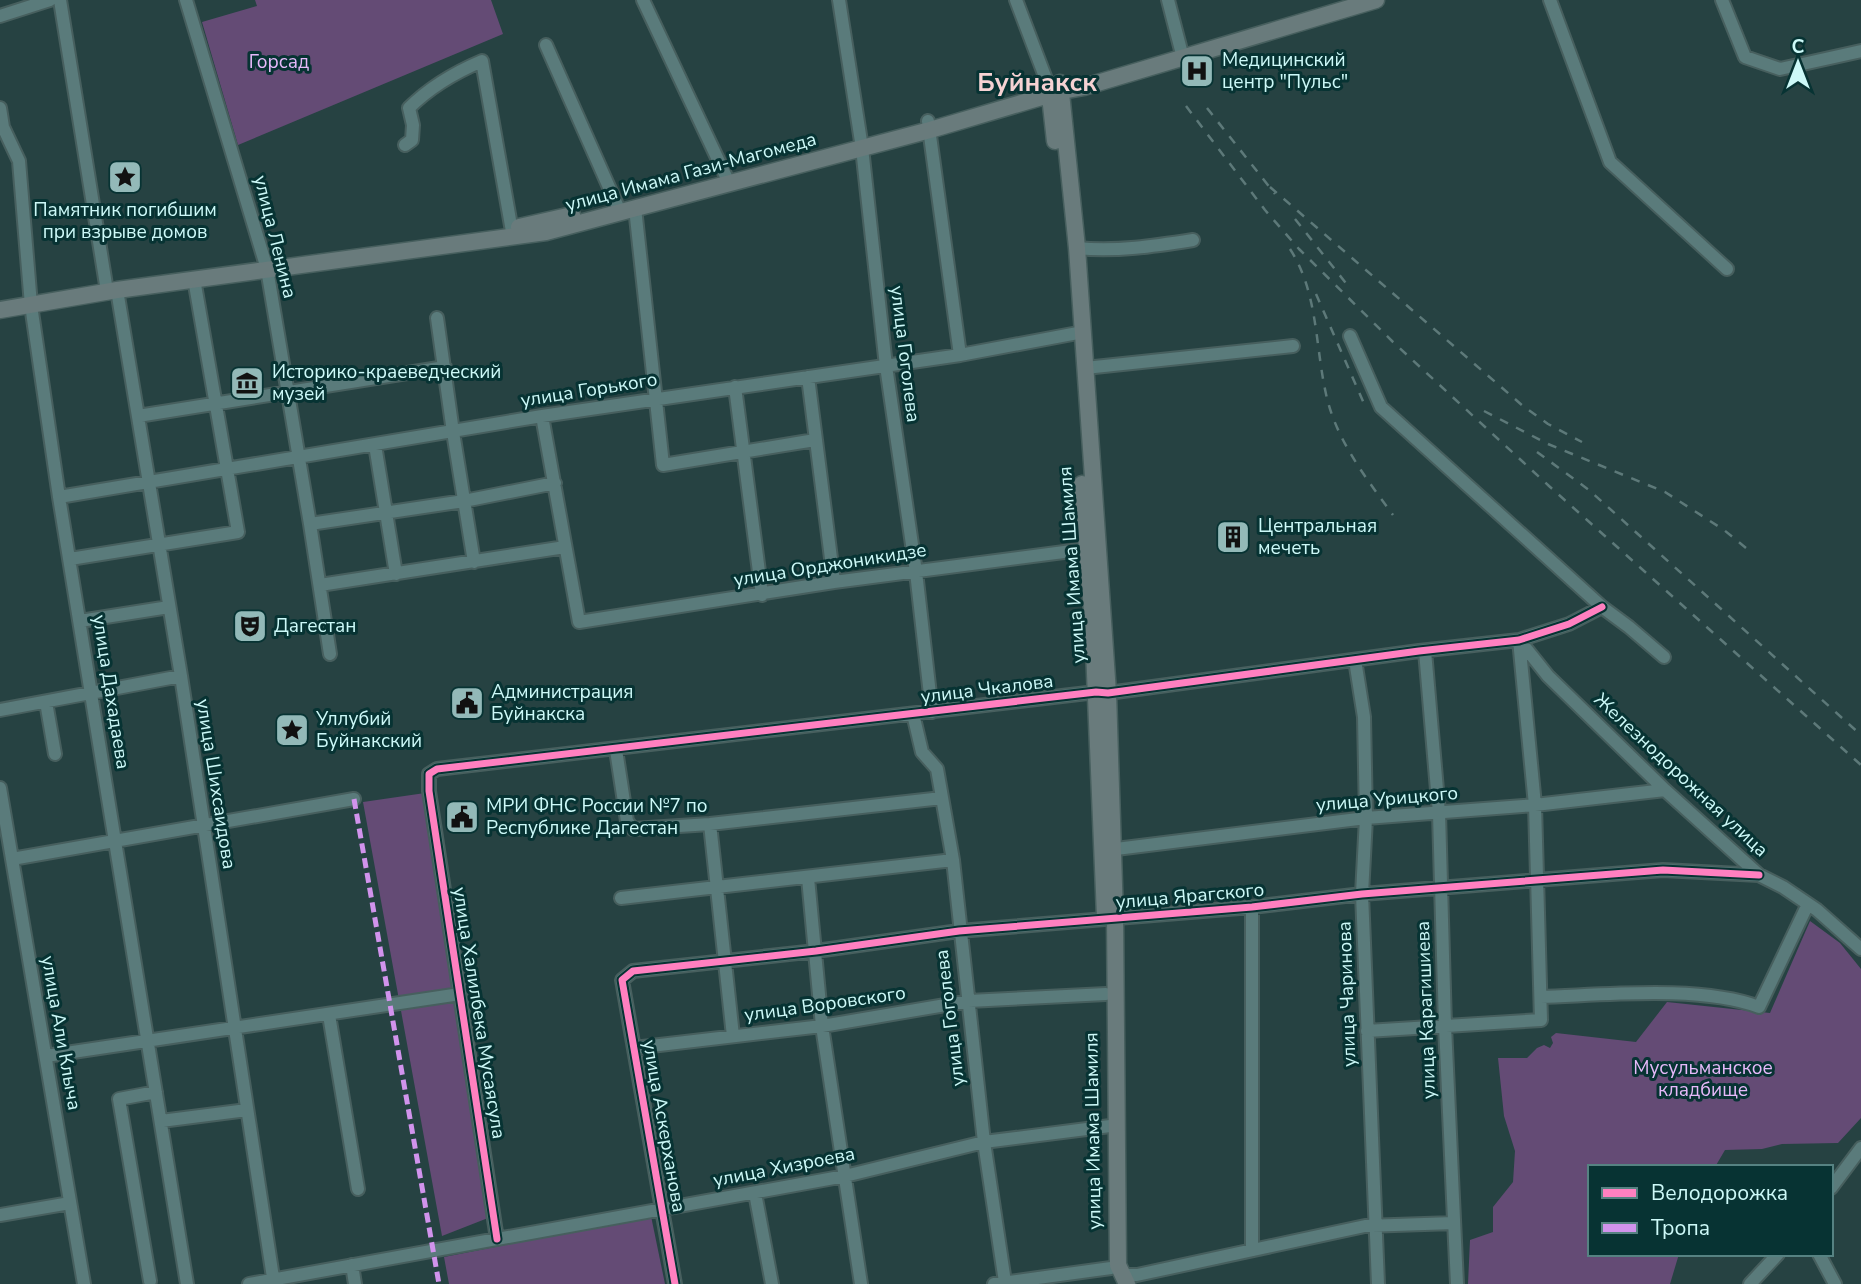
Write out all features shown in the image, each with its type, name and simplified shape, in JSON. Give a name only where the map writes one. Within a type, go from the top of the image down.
[{"type":"main road","points":[[0,300],[31,300],[512,232],[624,208],[1055,89],[1084,87],[1349,0]]},
{"type":"main road","points":[[1182,54],[1376,0]]},
{"type":"main road","name":"улица Имама Шамиля","points":[[1055,89],[1077,248],[1087,549],[1102,693],[1113,851],[1106,994],[1114,1126]]},
{"type":"main road","name":"улица Имама Шамиля","points":[[1055,89],[1067,251],[1078,333],[1086,368],[1102,693],[1120,1278]]},
{"type":"main road","points":[[110,288],[194,279],[266,266]]},
{"type":"main road","points":[[0,310],[31,300]]},
{"type":"street","points":[[0,16],[50,0]]},
{"type":"street","name":"улица Шихсаидова","points":[[60,0],[110,288],[138,416],[181,676],[274,1282]]},
{"type":"street","name":"улица Ленина","points":[[186,0],[266,266],[330,654]]},
{"type":"street","points":[[643,0],[727,179]]},
{"type":"street","name":"улица Гоголева","points":[[839,0],[861,143],[886,366],[916,572],[932,712]]},
{"type":"street","name":"улица Имама Шамиля","points":[[1016,0],[1055,89]]},
{"type":"street","points":[[1168,0],[1182,54]]},
{"type":"street","points":[[1550,0],[1610,162],[1727,269]]},
{"type":"street","points":[[1723,0],[1745,57],[1780,69],[1861,51]]},
{"type":"street","points":[[546,45],[624,208],[640,235],[654,399],[663,466],[815,440]]},
{"type":"street","points":[[405,145],[412,140],[413,125],[409,108],[442,82],[482,61],[512,232]]},
{"type":"street","name":"улица Дахадаева","points":[[1,116],[19,161],[31,300],[59,497],[187,1284]]},
{"type":"street","points":[[929,125],[960,355]]},
{"type":"street","points":[[1077,248],[1136,248],[1194,240]]},
{"type":"street","points":[[70,559],[238,532],[194,279]]},
{"type":"street","points":[[437,318],[474,562]]},
{"type":"street","name":"улица Горького","points":[[59,497],[542,416],[960,355],[1078,333]]},
{"type":"street","points":[[1350,337],[1381,407],[1602,607],[1629,626],[1664,657]]},
{"type":"street","points":[[1086,368],[1293,346]]},
{"type":"street","points":[[138,416],[445,367]]},
{"type":"street","points":[[808,377],[834,582]]},
{"type":"street","points":[[735,387],[762,595]]},
{"type":"street","points":[[320,585],[565,547],[542,416]]},
{"type":"street","points":[[375,445],[396,574]]},
{"type":"street","points":[[310,524],[555,483]]},
{"type":"street","name":"улица Орджоникидзе","points":[[565,547],[579,622],[834,582],[1087,549]]},
{"type":"street","points":[[80,621],[169,607]]},
{"type":"street","name":"улица Чкалова","points":[[429,791],[429,774],[437,769],[1102,693],[1519,640],[1569,624],[1602,607]]},
{"type":"street","points":[[1367,1031],[1541,1020],[1535,805],[1519,640]]},
{"type":"street","name":"Железнодорожная улица","points":[[1519,640],[1548,676],[1665,790],[1759,875],[1808,904],[1861,949]]},
{"type":"street","name":"улица Карагишиева","points":[[1424,651],[1439,813],[1445,1026],[1457,1284]]},
{"type":"street","name":"улица Чаринова","points":[[1354,660],[1364,717],[1366,818],[1362,894],[1378,1284]]},
{"type":"street","points":[[0,710],[181,676]]},
{"type":"street","points":[[46,702],[55,754]]},
{"type":"street","name":"улица Гоголева","points":[[913,714],[922,752],[937,769],[953,860],[1000,1283]]},
{"type":"street","points":[[616,750],[627,821],[633,829],[710,824],[942,798]]},
{"type":"street","name":"улица Али Клыча","points":[[0,788],[84,1284]]},
{"type":"street","name":"улица Урицкого","points":[[1113,851],[1366,818],[1535,805],[1665,790]]},
{"type":"street","name":"улица Халилбека Мусаясула","points":[[429,791],[497,1239]]},
{"type":"street","points":[[12,859],[354,799]]},
{"type":"street","points":[[710,824],[733,1037]]},
{"type":"street","points":[[621,898],[953,860]]},
{"type":"street","name":"улица Ярагского","points":[[627,975],[633,971],[816,951],[959,931],[1252,907],[1362,894],[1662,870],[1759,875]]},
{"type":"street","points":[[808,878],[822,1026],[861,1284]]},
{"type":"street","points":[[1541,997],[1650,993],[1736,999],[1759,1007],[1808,904]]},
{"type":"street","points":[[1252,907],[1252,1250]]},
{"type":"street","name":"улица Аскерханова","points":[[627,975],[622,980],[675,1284]]},
{"type":"street","points":[[46,1056],[460,994]]},
{"type":"street","name":"улица Воровского","points":[[634,1048],[822,1026],[969,1001],[1106,994]]},
{"type":"street","points":[[329,1015],[358,1189]]},
{"type":"street","points":[[150,1280],[119,1099],[156,1093]]},
{"type":"street","points":[[160,1121],[247,1110]]},
{"type":"street","name":"улица Хизроева","points":[[249,1284],[274,1282],[352,1265],[845,1175],[984,1142],[1114,1126]]},
{"type":"street","points":[[1833,1185],[1861,1148]]},
{"type":"street","points":[[755,1192],[772,1284]]},
{"type":"street","points":[[0,1215],[70,1203]]},
{"type":"street","points":[[1000,1283],[1120,1278],[1365,1226],[1454,1223]]},
{"type":"street","points":[[1750,1284],[1776,1256]]},
{"type":"street","points":[[1820,1256],[1835,1284]]},
{"type":"street","points":[[352,1265],[355,1284]]},
{"type":"green space","name":"Горсад","points":[[255,0],[491,0],[503,34],[238,145],[202,22],[257,6]]},
{"type":"green space","points":[[425,793],[488,1218],[442,1236],[363,802]]},
{"type":"green space","name":"Мусульманское кладбище","points":[[1810,921],[1840,943],[1861,969],[1861,1118],[1838,1143],[1782,1144],[1762,1149],[1725,1150],[1716,1165],[1588,1165],[1588,1256],[1678,1256],[1670,1284],[1468,1284],[1470,1240],[1493,1232],[1493,1207],[1513,1182],[1515,1151],[1504,1116],[1498,1058],[1527,1058],[1537,1048],[1544,1045],[1550,1048],[1553,1043],[1551,1037],[1556,1033],[1636,1042],[1667,1002],[1770,1013]]},
{"type":"green space","points":[[651,1216],[665,1284],[449,1284],[444,1257]]},
{"type":"railway","points":[[1186,106],[1265,210],[1299,249],[1393,342],[1549,486],[1861,765]]},
{"type":"railway","points":[[1207,108],[1275,194]]},
{"type":"railway","points":[[1270,187],[1523,406],[1548,424],[1582,442]]},
{"type":"railway","points":[[1295,219],[1349,287]]},
{"type":"railway","points":[[1290,249],[1306,283],[1311,301],[1322,375],[1337,427],[1353,458],[1393,515]]},
{"type":"railway","points":[[1316,294],[1366,408]]},
{"type":"railway","points":[[1484,411],[1548,444],[1665,492],[1724,530],[1751,552]]},
{"type":"railway","points":[[1537,452],[1589,490],[1861,735]]},
{"type":"marked path","points":[[354,799],[439,1284]]},
{"type":"cycle path","points":[[497,1239],[429,791],[429,774],[437,769],[1096,692],[1108,693],[1519,640],[1569,624],[1602,607]]},
{"type":"cycle path","points":[[675,1284],[622,980],[633,971],[816,951],[959,931],[1252,907],[1362,894],[1663,870],[1759,875]]},
{"type":"place","name":"Медицинский центр \"Пульс\"","points":[[1197,71]]},
{"type":"place","name":"Памятник погибшим при взрыве домов","points":[[125,177]]},
{"type":"place","name":"Историко-краеведческий музей","points":[[247,383]]},
{"type":"place","name":"Центральная мечеть","points":[[1233,537]]},
{"type":"place","name":"Дагестан","points":[[250,626]]},
{"type":"place","name":"Администрация Буйнакска","points":[[467,703]]},
{"type":"place","name":"Уллубий Буйнакский","points":[[292,730]]},
{"type":"place","name":"МРИ ФНС России №7 по Республике Дагестан","points":[[462,817]]},
{"type":"district","name":"Буйнакск","points":[[1037,82]]}]
